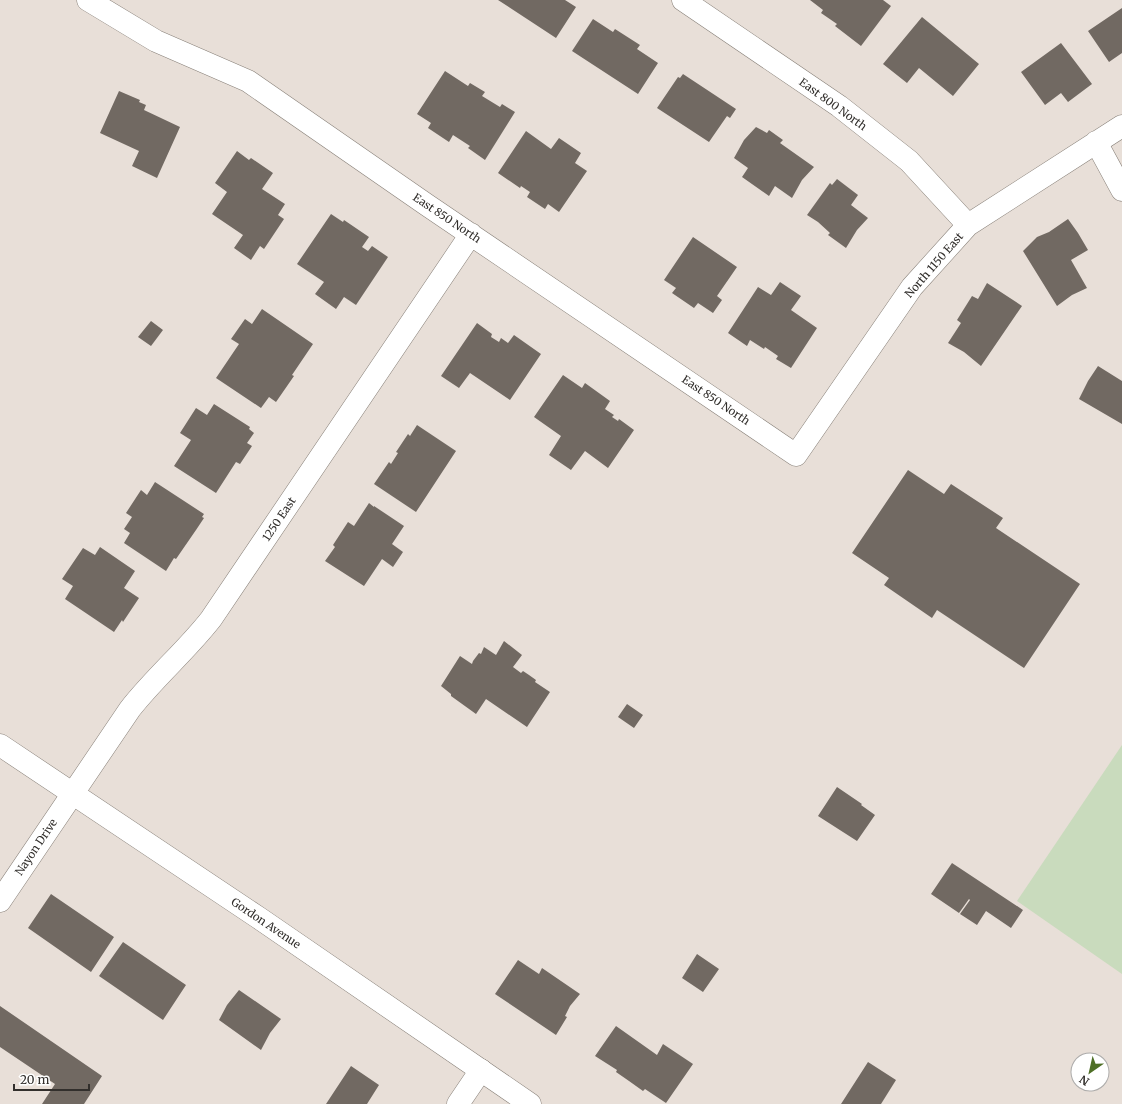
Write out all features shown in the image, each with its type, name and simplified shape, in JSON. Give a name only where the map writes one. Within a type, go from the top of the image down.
[{"type":"street","name":"East 850 North","points":[[88,0],[156,41],[248,81],[796,455]]},
{"type":"street","name":"East 800 North","points":[[683,0],[856,119],[908,161],[968,225]]},
{"type":"street","name":"North 1150 East","points":[[796,455],[912,287],[968,225],[1122,126]]},
{"type":"street","points":[[1096,142],[1122,190]]},
{"type":"street","name":"1250 East","points":[[73,794],[130,709],[189,646],[211,619],[471,234]]},
{"type":"street","name":"Gordon Avenue","points":[[0,745],[259,918],[530,1104]]},
{"type":"street","name":"Nayon Drive","points":[[0,900],[73,794]]},
{"type":"street","points":[[458,1104],[481,1070]]},
{"type":"green space","points":[[1122,745],[1122,974],[1017,901]]},
{"type":"building","points":[[498,0],[565,0],[576,7],[556,38]]},
{"type":"building","points":[[810,0],[883,0],[891,6],[861,46],[835,26],[837,24],[821,13],[823,10]]},
{"type":"building","points":[[1122,8],[1122,53],[1109,62],[1088,31]]},
{"type":"building","points":[[922,17],[979,64],[953,96],[919,68],[907,83],[883,64]]},
{"type":"building","points":[[593,19],[613,32],[615,29],[640,45],[637,49],[658,63],[638,94],[572,51]]},
{"type":"building","points":[[1061,43],[1092,84],[1068,102],[1061,93],[1045,105],[1021,72]]},
{"type":"building","points":[[445,71],[468,86],[470,83],[485,92],[482,96],[500,107],[502,104],[515,112],[485,160],[468,148],[470,146],[453,135],[449,142],[428,128],[431,123],[417,114]]},
{"type":"building","points":[[683,74],[736,109],[730,118],[727,116],[709,142],[657,108],[678,77],[680,78]]},
{"type":"building","points":[[119,91],[140,100],[139,102],[146,105],[144,110],[180,127],[157,178],[132,166],[139,151],[100,133]]},
{"type":"building","points":[[756,127],[767,133],[769,130],[783,140],[780,143],[814,167],[802,180],[792,198],[775,186],[769,196],[742,177],[748,168],[734,158],[744,140]]},
{"type":"building","points":[[526,131],[551,149],[559,138],[581,153],[575,163],[587,171],[559,212],[548,204],[545,209],[527,197],[530,192],[521,186],[520,188],[498,173]]},
{"type":"building","points":[[237,151],[249,160],[251,158],[273,173],[262,189],[285,204],[278,215],[284,219],[264,249],[260,246],[251,260],[234,248],[243,235],[212,214],[227,192],[215,183]]},
{"type":"building","points":[[837,179],[858,195],[851,205],[868,218],[857,230],[846,248],[828,235],[830,233],[818,222],[807,215],[830,183],[832,185]]},
{"type":"building","points":[[331,214],[343,222],[344,220],[369,237],[362,247],[368,251],[372,246],[388,257],[356,305],[344,297],[336,309],[315,294],[324,282],[297,264]]},
{"type":"building","points":[[1068,219],[1088,250],[1071,260],[1087,288],[1072,295],[1057,306],[1023,251],[1037,237],[1049,232]]},
{"type":"building","points":[[693,237],[737,267],[717,296],[722,300],[713,313],[698,303],[694,308],[672,293],[676,288],[664,280]]},
{"type":"building","points":[[780,282],[801,296],[791,310],[817,328],[791,368],[776,359],[778,356],[765,347],[764,349],[750,340],[747,346],[728,333],[758,287],[771,295]]},
{"type":"building","points":[[987,283],[1022,306],[981,366],[964,352],[948,343],[961,323],[957,320],[972,296],[978,299]]},
{"type":"building","points":[[262,309],[313,344],[276,402],[269,397],[261,408],[216,378],[239,344],[231,339],[245,319],[252,324]]},
{"type":"building","points":[[151,321],[163,330],[151,346],[138,337]]},
{"type":"building","points":[[477,323],[492,334],[491,337],[499,342],[501,338],[508,343],[514,335],[541,354],[510,400],[470,373],[459,388],[441,376]]},
{"type":"building","points":[[1098,366],[1122,381],[1122,424],[1079,399]]},
{"type":"building","points":[[563,375],[582,388],[585,383],[610,401],[605,409],[614,415],[612,417],[618,421],[619,419],[634,430],[608,468],[585,451],[571,470],[549,455],[561,436],[534,417]]},
{"type":"building","points":[[214,404],[250,427],[249,429],[254,433],[247,443],[252,446],[240,464],[236,462],[216,493],[174,466],[191,440],[180,433],[196,408],[207,415]]},
{"type":"building","points":[[417,425],[456,451],[416,512],[374,484],[389,462],[391,464],[398,453],[396,452],[408,434],[410,436]]},
{"type":"building","points":[[908,470],[944,494],[951,484],[1003,518],[996,528],[1080,584],[1024,668],[937,610],[932,618],[884,585],[889,578],[852,553]]},
{"type":"building","points":[[155,482],[204,514],[202,517],[204,518],[196,530],[176,559],[174,558],[166,571],[124,543],[130,533],[124,529],[132,517],[126,513],[141,490],[147,495]]},
{"type":"building","points":[[369,503],[404,526],[392,544],[403,552],[393,567],[382,559],[364,586],[325,561],[335,547],[333,545],[348,522],[354,526]]},
{"type":"building","points":[[100,547],[135,571],[124,588],[139,598],[123,622],[122,620],[114,632],[65,599],[73,586],[62,579],[83,548],[95,555]]},
{"type":"building","points":[[504,641],[522,655],[513,667],[521,673],[523,671],[529,675],[536,680],[535,682],[550,692],[527,727],[486,699],[476,714],[451,696],[451,694],[441,686],[460,656],[472,664],[479,653],[481,654],[484,647],[496,655]]},
{"type":"building","points":[[627,704],[643,715],[634,728],[618,717]]},
{"type":"building","points":[[837,787],[875,815],[857,841],[818,816]]},
{"type":"building","points":[[952,863],[1023,910],[1011,928],[986,911],[977,925],[960,914],[970,900],[969,899],[959,913],[931,894]]},
{"type":"building","points":[[51,894],[114,937],[91,972],[28,928]]},
{"type":"building","points":[[123,942],[186,985],[163,1020],[99,976]]},
{"type":"building","points":[[697,954],[719,969],[703,992],[682,978]]},
{"type":"building","points":[[518,960],[539,974],[542,968],[580,994],[570,1006],[565,1016],[567,1017],[556,1035],[495,994]]},
{"type":"building","points":[[239,990],[281,1019],[270,1033],[261,1050],[219,1020],[227,1005]]},
{"type":"building","points":[[0,1006],[102,1076],[84,1104],[42,1104],[55,1084],[0,1047]]},
{"type":"building","points":[[616,1026],[657,1055],[663,1044],[693,1064],[666,1103],[645,1089],[643,1091],[616,1072],[617,1070],[595,1056]]},
{"type":"building","points":[[868,1062],[896,1080],[881,1104],[841,1104]]},
{"type":"building","points":[[351,1066],[379,1085],[367,1104],[326,1104]]}]
